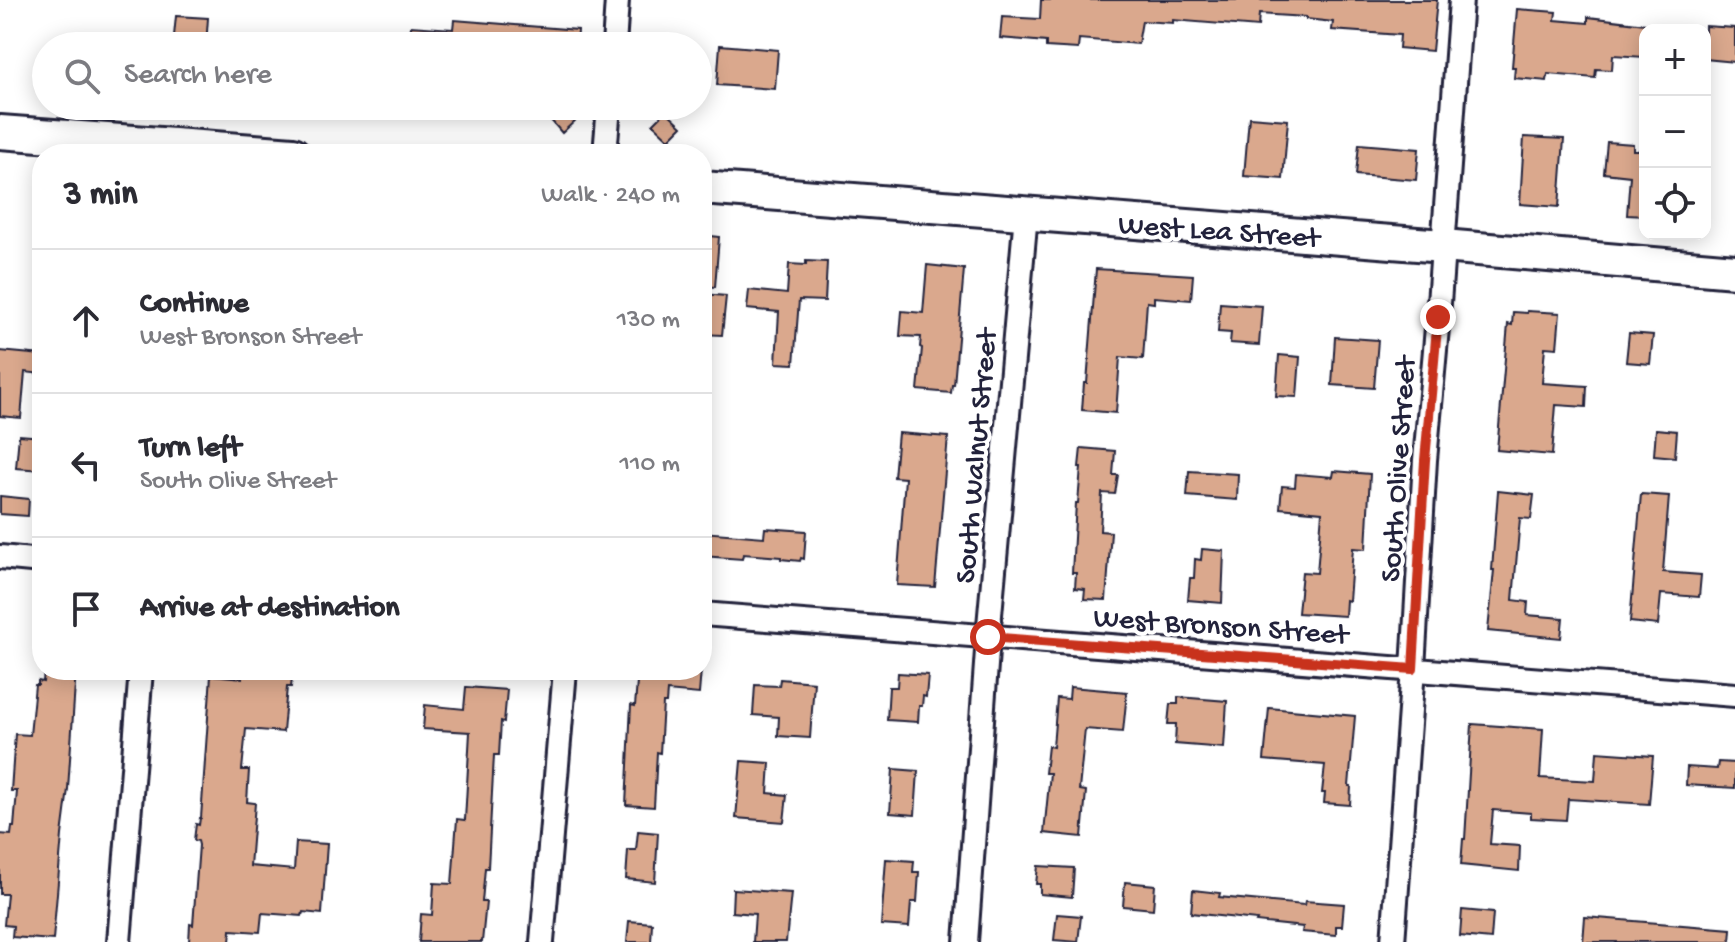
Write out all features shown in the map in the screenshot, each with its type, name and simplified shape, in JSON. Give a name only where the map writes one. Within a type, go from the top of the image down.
[{"type":"main road","points":[[0,132],[121,144]]},
{"type":"main road","name":"West Lea Street","points":[[712,189],[1735,271]]},
{"type":"street","name":"South Olive Street","points":[[1393,942],[1425,460],[1461,0]]},
{"type":"street","points":[[615,32],[617,10]]},
{"type":"street","points":[[606,144],[608,120]]},
{"type":"street","name":"South Walnut Street","points":[[966,942],[988,637],[1026,214]]},
{"type":"street","points":[[0,557],[32,560]]},
{"type":"street","name":"West Bronson Street","points":[[712,615],[1735,695]]},
{"type":"street","points":[[119,942],[140,680]]},
{"type":"street","points":[[542,942],[564,680]]},
{"type":"building","points":[[1041,0],[1437,0],[1432,51],[1399,48],[1400,35],[1332,30],[1333,22],[1259,14],[1258,27],[1173,20],[1173,23],[1142,21],[1138,44],[1079,39],[1078,49],[1046,47],[1046,42],[1000,38],[1002,17],[1040,19]]},
{"type":"building","points":[[1517,9],[1556,12],[1555,20],[1588,23],[1588,17],[1645,24],[1639,24],[1639,57],[1613,55],[1612,70],[1596,69],[1595,78],[1548,74],[1547,81],[1514,78],[1515,67],[1512,67]]},
{"type":"building","points":[[176,16],[208,18],[207,32],[174,32]]},
{"type":"building","points":[[454,20],[578,30],[410,32],[411,26],[453,29]]},
{"type":"building","points":[[1711,26],[1735,28],[1735,62],[1711,60]]},
{"type":"building","points":[[720,45],[778,50],[775,89],[717,85]]},
{"type":"building","points":[[1249,117],[1288,120],[1283,179],[1244,176]]},
{"type":"building","points":[[551,120],[576,120],[562,133]]},
{"type":"building","points":[[657,120],[676,120],[682,126],[669,139],[653,124]]},
{"type":"building","points":[[1524,137],[1564,139],[1559,207],[1520,204]]},
{"type":"building","points":[[1607,142],[1633,144],[1633,150],[1639,150],[1639,216],[1627,215],[1630,176],[1604,173]]},
{"type":"building","points":[[1359,144],[1419,149],[1416,180],[1356,175]]},
{"type":"building","points":[[712,236],[719,237],[715,287],[712,287]]},
{"type":"building","points":[[806,261],[827,262],[825,301],[799,300],[794,364],[776,363],[779,312],[747,309],[749,290],[787,294],[789,264],[806,265]]},
{"type":"building","points":[[927,265],[964,269],[951,393],[918,390],[921,337],[900,336],[902,311],[923,313]]},
{"type":"building","points":[[1096,269],[1193,275],[1191,300],[1154,297],[1154,303],[1147,302],[1143,359],[1120,357],[1116,413],[1082,410]]},
{"type":"building","points":[[712,295],[726,296],[722,335],[712,334]]},
{"type":"building","points":[[1220,303],[1262,306],[1259,345],[1230,343],[1231,333],[1218,332]]},
{"type":"building","points":[[1513,312],[1560,313],[1557,348],[1545,347],[1542,383],[1587,386],[1586,407],[1556,405],[1552,455],[1497,450],[1508,324],[1512,325]]},
{"type":"building","points":[[1629,333],[1653,335],[1650,364],[1626,362]]},
{"type":"building","points":[[1335,337],[1378,340],[1374,388],[1332,385]]},
{"type":"building","points":[[0,351],[32,354],[32,373],[25,372],[21,418],[0,416]]},
{"type":"building","points":[[1279,355],[1300,357],[1297,397],[1276,396]]},
{"type":"building","points":[[1656,429],[1677,431],[1675,457],[1654,455]]},
{"type":"building","points":[[898,433],[948,437],[935,587],[897,585],[905,478],[894,477]]},
{"type":"building","points":[[19,435],[32,436],[32,469],[16,468]]},
{"type":"building","points":[[1081,448],[1115,451],[1113,475],[1118,475],[1115,494],[1102,493],[1100,531],[1111,532],[1106,600],[1084,599],[1085,589],[1075,588],[1076,573],[1072,573]]},
{"type":"building","points":[[1189,471],[1238,474],[1237,500],[1187,496]]},
{"type":"building","points":[[1334,471],[1370,474],[1366,549],[1353,548],[1345,616],[1298,613],[1302,572],[1317,573],[1322,512],[1280,508],[1282,486],[1295,487],[1296,474],[1333,477]]},
{"type":"building","points":[[1498,491],[1534,495],[1531,519],[1520,518],[1513,600],[1528,602],[1527,615],[1563,618],[1561,638],[1488,631]]},
{"type":"building","points":[[1641,494],[1669,496],[1663,572],[1701,575],[1699,597],[1661,594],[1658,625],[1630,622]]},
{"type":"building","points":[[0,496],[29,499],[28,516],[0,514]]},
{"type":"building","points":[[765,528],[806,531],[804,559],[743,554],[742,559],[712,557],[712,533],[764,537]]},
{"type":"building","points":[[1202,549],[1224,551],[1222,603],[1188,600],[1195,559],[1201,560]]},
{"type":"building","points":[[898,673],[928,675],[926,697],[923,696],[922,706],[919,706],[918,722],[887,720],[889,687],[897,687]]},
{"type":"building","points":[[780,679],[814,682],[810,738],[778,736],[779,717],[753,715],[755,685],[779,686]]},
{"type":"building","points":[[75,680],[53,940],[12,937],[13,926],[4,925],[7,894],[0,894],[0,834],[11,835],[14,827],[17,791],[11,791],[15,734],[30,735],[35,685],[38,681]]},
{"type":"building","points":[[211,680],[292,680],[291,687],[287,687],[283,732],[246,729],[242,770],[249,770],[247,802],[255,803],[250,866],[294,870],[296,842],[327,844],[322,914],[262,913],[260,932],[231,930],[230,942],[189,942],[199,845],[194,840],[196,824],[199,825]]},
{"type":"building","points":[[637,680],[700,680],[699,694],[667,691],[666,703],[663,703],[660,753],[657,752],[654,807],[626,805],[631,705],[635,706]]},
{"type":"building","points":[[466,687],[507,690],[499,755],[494,755],[488,868],[485,868],[482,902],[486,902],[482,942],[419,942],[421,914],[432,915],[434,883],[452,884],[457,819],[465,820],[470,732],[423,729],[425,705],[464,709]]},
{"type":"building","points":[[1070,687],[1127,692],[1123,732],[1085,729],[1079,790],[1086,791],[1082,837],[1044,833],[1050,773],[1045,773],[1048,746],[1053,747],[1057,698],[1069,699]]},
{"type":"building","points":[[1178,697],[1227,701],[1224,748],[1175,744],[1176,724],[1168,724],[1170,704],[1178,704]]},
{"type":"building","points":[[1269,708],[1355,716],[1350,805],[1324,803],[1325,765],[1264,760]]},
{"type":"building","points":[[1472,724],[1543,729],[1540,778],[1595,781],[1597,752],[1653,756],[1649,804],[1568,799],[1566,820],[1531,818],[1531,813],[1493,810],[1490,844],[1520,846],[1519,871],[1461,865]]},
{"type":"building","points":[[741,761],[770,763],[768,793],[787,795],[784,822],[736,818]]},
{"type":"building","points":[[1718,762],[1735,763],[1735,788],[1686,785],[1687,767],[1717,769]]},
{"type":"building","points":[[893,769],[918,771],[915,815],[890,813]]},
{"type":"building","points":[[638,831],[658,833],[655,882],[626,879],[628,850],[636,850]]},
{"type":"building","points":[[886,859],[914,861],[913,872],[919,872],[917,902],[911,902],[909,927],[881,925]]},
{"type":"building","points":[[1038,866],[1074,868],[1072,897],[1040,894],[1040,884],[1036,884]]},
{"type":"building","points":[[1125,882],[1155,885],[1153,909],[1123,906]]},
{"type":"building","points":[[733,889],[791,893],[786,942],[753,942],[755,914],[732,912]]},
{"type":"building","points":[[1193,890],[1220,893],[1219,897],[1304,905],[1305,901],[1344,904],[1342,926],[1336,926],[1336,935],[1302,932],[1303,927],[1257,920],[1191,913]]},
{"type":"building","points":[[1462,910],[1493,913],[1491,939],[1460,936]]},
{"type":"building","points":[[1057,914],[1081,916],[1078,942],[1054,940]]},
{"type":"building","points":[[1585,917],[1731,929],[1730,942],[1583,942]]},
{"type":"building","points":[[629,921],[652,923],[651,942],[627,942]]},
{"type":"route","points":[[988,637],[1413,669],[1425,460],[1438,317]]}]
